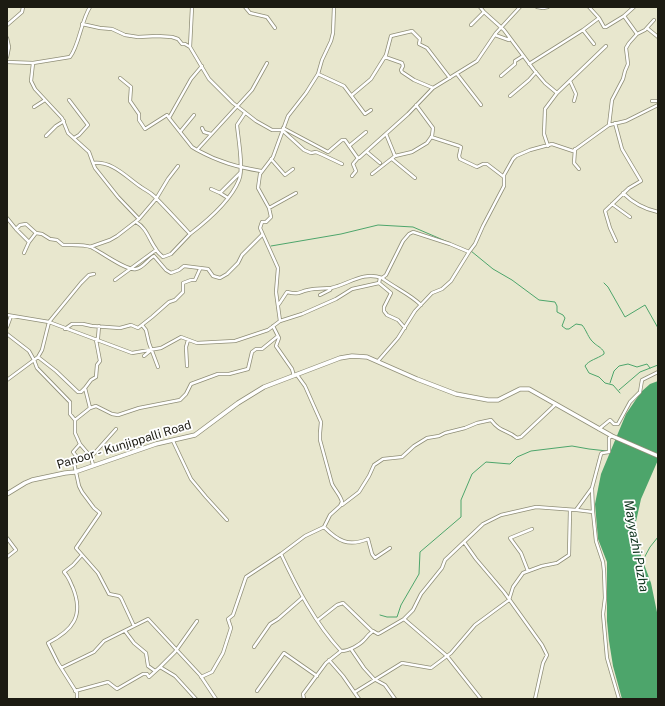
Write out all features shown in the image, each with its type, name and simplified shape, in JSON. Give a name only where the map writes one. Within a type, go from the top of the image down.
[{"type":"main road","name":"Panoor - Kunjippalli Road","points":[[7,494],[32,480],[75,472],[124,454],[172,440],[183,439],[198,433],[247,397],[264,387],[340,358],[360,356],[368,357],[417,379],[456,394],[494,401],[525,388],[535,391],[612,436],[658,456]]},
{"type":"street","points":[[7,25],[22,12],[23,7]]},
{"type":"street","points":[[7,62],[33,63],[70,57],[90,7]]},
{"type":"street","points":[[190,47],[192,7]]},
{"type":"street","points":[[245,7],[250,13],[267,17],[275,28]]},
{"type":"street","points":[[280,320],[279,304],[276,292],[278,268],[260,228],[262,222],[266,222],[271,217],[269,208],[258,188],[258,180],[261,171],[271,159],[288,116],[306,93],[318,74],[333,33],[334,7]]},
{"type":"street","points":[[480,7],[501,27],[529,64],[557,93]]},
{"type":"street","points":[[352,176],[356,171],[353,164],[358,158],[386,134],[433,88],[476,61],[501,27],[520,7]]},
{"type":"street","points":[[537,7],[548,7]]},
{"type":"street","points":[[589,7],[599,18],[604,27],[624,16],[634,7]]},
{"type":"street","points":[[471,25],[484,12]]},
{"type":"street","points":[[624,16],[637,34]]},
{"type":"street","points":[[529,64],[583,30],[599,18]]},
{"type":"street","points":[[609,125],[612,100],[623,79],[628,64],[626,48],[637,34],[647,28],[654,20]]},
{"type":"street","points":[[82,24],[112,29],[124,35],[138,37],[172,37],[178,39],[182,44],[190,47],[209,79],[233,103],[263,126],[272,130],[283,129],[328,152],[342,140],[345,140],[358,158]]},
{"type":"street","points":[[647,28],[658,37]]},
{"type":"street","points":[[583,30],[594,44]]},
{"type":"street","points":[[352,94],[371,79],[385,57],[391,36],[412,31],[420,39],[419,44],[427,48],[450,78]]},
{"type":"street","points":[[495,35],[509,40],[509,37]]},
{"type":"street","points":[[7,38],[9,47],[7,56]]},
{"type":"street","points":[[548,146],[544,134],[544,112],[557,93],[606,46]]},
{"type":"street","points":[[501,76],[515,64],[515,61],[523,56]]},
{"type":"street","points":[[385,57],[402,63],[402,72],[414,80],[433,88]]},
{"type":"street","points":[[197,150],[252,90],[267,62]]},
{"type":"street","points":[[33,63],[31,81],[35,89],[64,121],[68,133],[89,152],[95,168],[113,192],[139,219]]},
{"type":"street","points":[[169,118],[191,79],[202,66]]},
{"type":"street","points":[[510,96],[536,72]]},
{"type":"street","points":[[318,74],[344,86],[352,94],[364,114],[371,110]]},
{"type":"street","points":[[457,74],[481,105]]},
{"type":"street","points":[[120,78],[131,87],[130,101],[139,114],[140,120],[145,129],[168,115],[192,147],[213,159],[240,168],[261,171]]},
{"type":"street","points":[[570,81],[576,94],[574,101]]},
{"type":"street","points":[[34,107],[45,100]]},
{"type":"street","points":[[69,100],[88,125],[79,135],[73,138]]},
{"type":"street","points":[[378,361],[394,344],[415,311],[432,294],[448,284],[475,244],[504,186],[504,177],[516,156],[530,150],[552,144],[573,151],[609,125],[626,121],[658,105],[658,101],[652,101]]},
{"type":"street","points":[[372,174],[395,156],[412,152],[427,143],[432,137],[434,128],[416,105]]},
{"type":"street","points":[[136,222],[140,224],[156,250],[163,257],[171,254],[190,234],[209,219],[228,198],[240,179],[237,125],[245,113]]},
{"type":"street","points":[[180,132],[194,115]]},
{"type":"street","points":[[46,136],[56,126],[64,121]]},
{"type":"street","points":[[615,123],[622,149],[641,181],[629,188],[606,211],[610,228],[616,241]]},
{"type":"street","points":[[202,128],[204,132],[212,134]]},
{"type":"street","points":[[283,129],[304,150],[312,153],[316,152],[342,164]]},
{"type":"street","points":[[349,146],[366,132]]},
{"type":"street","points":[[386,134],[395,156]]},
{"type":"street","points":[[432,137],[461,147],[460,159],[477,167],[487,164],[504,177]]},
{"type":"street","points":[[575,149],[576,152],[574,163],[579,169]]},
{"type":"street","points":[[366,152],[380,163]]},
{"type":"street","points":[[271,159],[285,175],[293,169]]},
{"type":"street","points":[[392,159],[415,178]]},
{"type":"street","points":[[93,163],[98,162],[118,170],[141,188],[153,195],[190,234]]},
{"type":"street","points":[[90,247],[110,240],[136,222],[156,199],[178,166]]},
{"type":"street","points":[[220,193],[240,173]]},
{"type":"street","points":[[211,189],[228,198]]},
{"type":"street","points":[[269,208],[296,193]]},
{"type":"street","points":[[624,193],[636,204],[658,212]]},
{"type":"street","points":[[612,204],[630,217]]},
{"type":"street","points":[[7,218],[29,242]]},
{"type":"street","points":[[16,229],[20,225],[24,224],[36,234],[42,234],[50,239],[57,240],[63,245],[90,247],[130,268],[139,268],[154,256],[166,270],[171,272],[179,270],[184,266],[208,269],[212,276],[220,278],[227,274],[238,263],[242,255],[262,235]]},
{"type":"street","points":[[380,283],[381,278],[388,270],[406,237],[413,232],[469,251]]},
{"type":"street","points":[[24,253],[29,242],[36,234]]},
{"type":"street","points":[[115,280],[156,250]]},
{"type":"street","points":[[65,329],[72,324],[120,328],[131,325],[138,328],[169,302],[175,300],[183,292],[183,283],[196,280],[200,269]]},
{"type":"street","points":[[7,380],[38,357],[42,350],[49,322],[81,283],[89,275],[94,274]]},
{"type":"street","points":[[320,295],[331,288],[354,278],[370,275],[381,278],[395,288],[410,295],[422,305]]},
{"type":"street","points":[[7,315],[49,322],[132,353],[164,347],[178,337],[197,343],[235,341],[268,330],[280,320],[302,314],[336,299],[352,289],[380,283]]},
{"type":"street","points":[[380,283],[391,293],[384,307],[384,311],[387,315],[398,320],[405,328]]},
{"type":"street","points":[[279,304],[287,292],[297,294],[309,290],[331,288]]},
{"type":"street","points":[[7,327],[12,316]]},
{"type":"street","points":[[142,325],[146,330],[158,367]]},
{"type":"street","points":[[38,357],[65,379],[78,392],[81,392],[96,377],[96,365],[100,361],[96,340],[98,338],[99,326]]},
{"type":"street","points":[[273,326],[279,340],[276,346],[305,386],[321,422],[320,433],[322,446],[330,478],[335,490],[342,500],[342,505]]},
{"type":"street","points":[[8,336],[29,351],[37,368],[70,402],[70,414],[75,420],[75,433],[80,444],[91,458],[93,465]]},
{"type":"street","points":[[75,420],[90,408],[96,406],[112,414],[118,415],[139,408],[180,400],[186,394],[191,384],[218,374],[229,374],[248,369],[252,352],[256,349],[262,348],[278,336]]},
{"type":"street","points":[[187,366],[186,347],[188,340]]},
{"type":"street","points":[[144,356],[152,350]]},
{"type":"street","points":[[599,429],[610,420],[614,424],[618,424],[630,402],[640,392],[642,380],[658,372]]},
{"type":"street","points":[[85,388],[90,408]]},
{"type":"street","points":[[201,677],[212,672],[223,653],[231,628],[228,619],[233,615],[246,577],[305,536],[324,526],[330,515],[359,492],[374,465],[383,459],[402,457],[414,446],[427,438],[439,436],[477,423],[491,420],[497,428],[509,432],[517,438],[521,437],[556,404]]},
{"type":"street","points":[[91,458],[116,428]]},
{"type":"street","points":[[612,436],[609,438],[609,452],[602,452],[600,454],[592,488],[596,541],[603,562],[604,571],[605,598],[603,614],[607,658],[619,699]]},
{"type":"street","points":[[172,440],[191,479],[227,520]]},
{"type":"street","points":[[80,444],[73,452],[77,457],[74,463],[75,472],[82,492],[94,508],[100,513],[76,548],[81,556],[98,573],[110,594],[120,596],[134,626]]},
{"type":"street","points":[[576,510],[592,488]]},
{"type":"street","points":[[318,620],[337,605],[343,603],[372,632],[378,634],[404,620],[412,610],[421,594],[442,568],[445,560],[483,524],[500,515],[536,507],[593,512]]},
{"type":"street","points":[[355,692],[402,663],[431,668],[447,656],[475,625],[509,600],[513,587],[523,573],[542,566],[557,563],[569,556],[570,510]]},
{"type":"street","points":[[324,526],[334,537],[344,542],[356,542],[368,539],[372,554],[375,558],[390,548]]},
{"type":"street","points":[[528,571],[521,553],[510,538],[532,530]]},
{"type":"street","points":[[7,538],[16,550],[7,557]]},
{"type":"street","points":[[464,542],[538,639],[547,655],[543,662],[535,699]]},
{"type":"street","points":[[281,554],[302,598],[326,633],[341,651]]},
{"type":"street","points":[[77,699],[75,691],[48,643],[64,634],[76,617],[78,610],[75,594],[69,578],[64,572],[81,556]]},
{"type":"street","points":[[254,647],[270,624],[302,598]]},
{"type":"street","points":[[61,668],[94,652],[104,641],[148,619],[201,677],[216,699]]},
{"type":"street","points":[[404,620],[447,656],[481,699]]},
{"type":"street","points":[[75,691],[108,682],[117,689],[143,674],[150,677],[176,650],[197,621]]},
{"type":"street","points":[[125,631],[134,643],[146,653],[148,666],[155,671]]},
{"type":"street","points":[[304,699],[303,694],[329,660],[341,651],[351,649],[372,632]]},
{"type":"street","points":[[351,649],[357,660],[374,679],[384,685],[395,699]]},
{"type":"street","points":[[257,691],[284,654],[316,676]]},
{"type":"street","points":[[329,660],[355,692],[358,699]]},
{"type":"street","points":[[160,667],[175,676],[196,699]]},
{"type":"water","name":"Mayyazhi Puzha","points":[[658,381],[658,460],[641,499],[635,526],[641,556],[651,583],[658,617],[658,699],[622,699],[613,666],[609,641],[607,621],[607,562],[598,539],[595,504],[601,474],[626,414],[641,392],[650,384]]},
{"type":"waterway","points":[[271,246],[341,234],[378,225],[413,227],[464,249]]},
{"type":"waterway","points":[[471,251],[493,269],[512,280],[539,300],[555,302],[557,312],[565,318],[562,326],[566,329],[569,329],[576,324],[582,325],[592,341],[604,352],[604,354],[589,362],[585,366],[589,373],[599,377],[605,383],[613,385],[620,393]]},
{"type":"waterway","points":[[604,283],[608,287],[625,317],[645,305],[658,328]]},
{"type":"waterway","points":[[610,383],[614,371],[619,366],[628,364],[637,367],[647,364],[650,368]]},
{"type":"waterway","points":[[619,390],[640,372],[658,365]]},
{"type":"waterway","points":[[380,615],[397,617],[401,605],[419,574],[420,552],[461,517],[461,500],[472,474],[486,462],[510,464],[517,457],[531,451],[572,446],[607,451]]},
{"type":"waterway","name":"Mayyazhi Puzha","points":[[643,560],[650,547],[658,537]]}]
